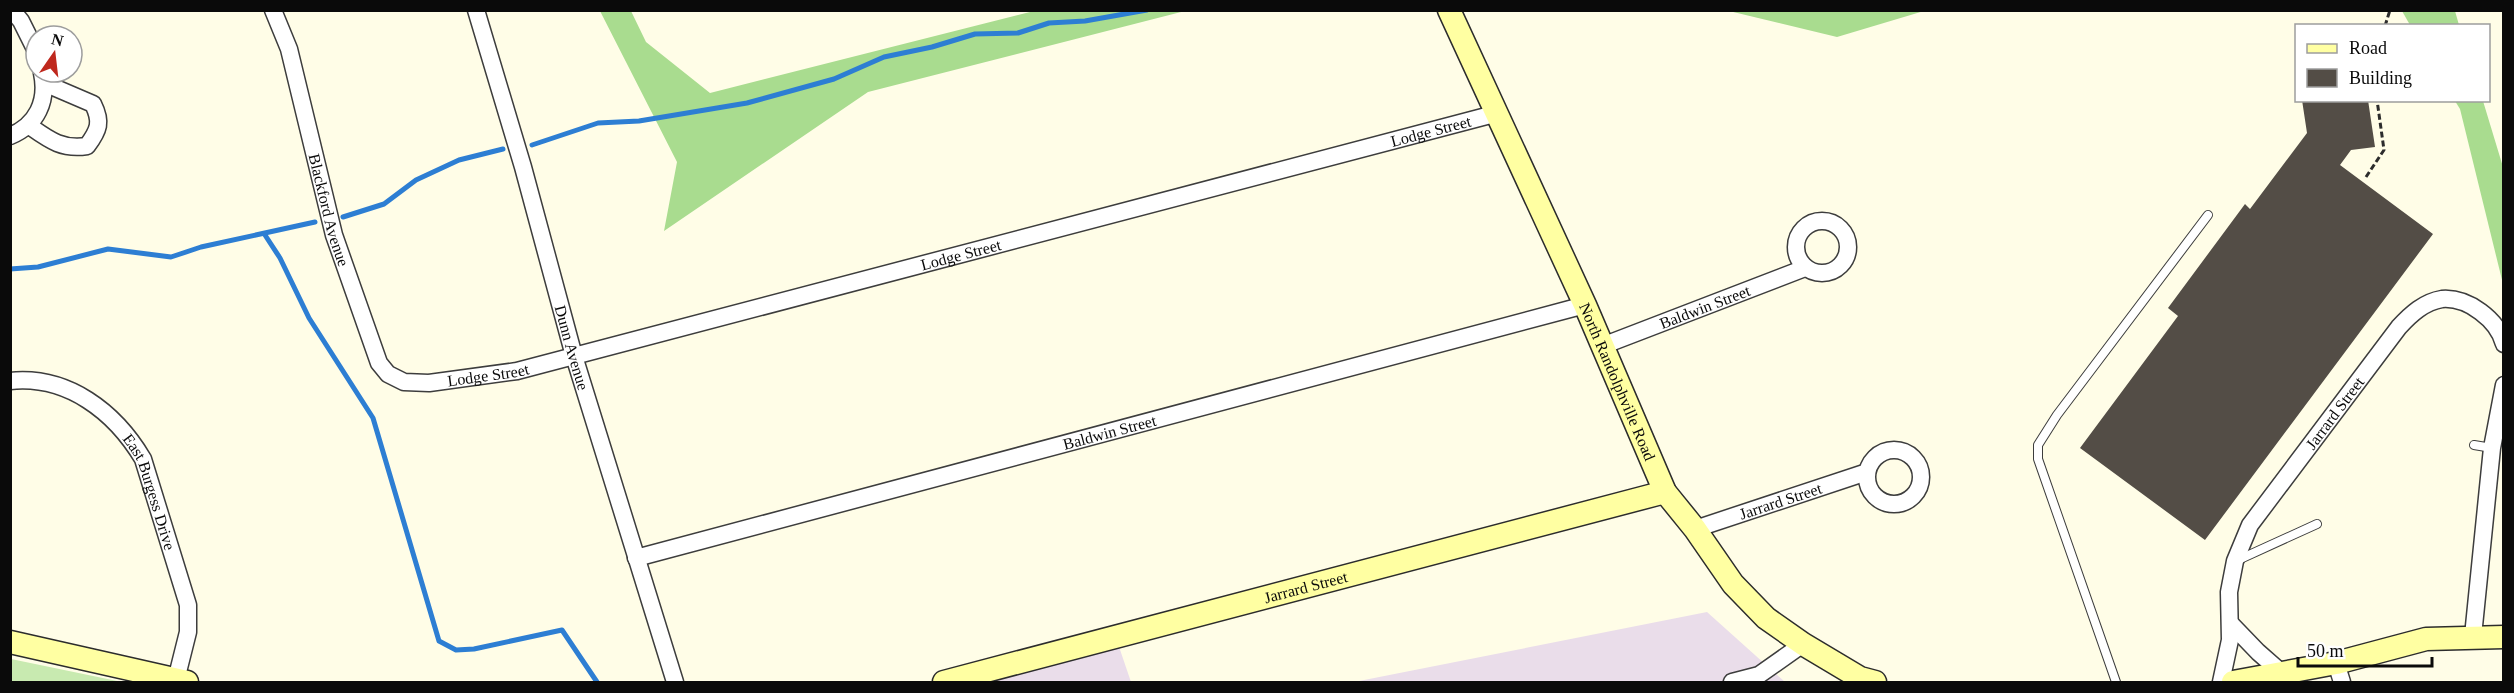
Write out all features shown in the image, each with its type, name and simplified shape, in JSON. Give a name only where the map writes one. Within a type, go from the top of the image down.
[{"type":"street","points":[[12,10],[24,27]]},
{"type":"street","name":"Blackford Avenue","points":[[273,10],[289,49],[334,235],[380,363],[388,374],[404,382],[419,383]]},
{"type":"street","name":"Dunn Avenue","points":[[476,10],[523,167],[574,356],[675,682]]},
{"type":"street","name":"North Randolphville Road","points":[[1449,10],[1585,305],[1665,492],[1695,529],[1733,584],[1766,618],[1803,644],[1860,678],[1875,682]]},
{"type":"street","points":[[10,136],[37,117],[44,97],[43,84]]},
{"type":"street","points":[[28,125],[52,141],[73,148],[87,146],[95,135],[99,118],[93,104],[55,84]]},
{"type":"street","name":"Lodge Street","points":[[419,383],[517,371],[1498,113]]},
{"type":"street","name":"Baldwin Street","points":[[1602,346],[1805,268]]},
{"type":"street","name":"Jarrard Street","points":[[2221,682],[2231,624],[2229,592],[2235,561],[2250,525],[2399,327],[2412,313],[2434,301],[2445,299],[2474,308],[2487,317],[2502,337],[2504,344]]},
{"type":"street","name":"Baldwin Street","points":[[636,558],[1585,305]]},
{"type":"street","name":"East Burgess Drive","points":[[10,381],[40,381],[69,389],[95,404],[116,421],[131,439],[143,459],[188,605],[188,632],[181,681]]},
{"type":"street","points":[[2474,636],[2492,448],[2504,385]]},
{"type":"street","name":"Jarrard Street","points":[[1695,529],[1867,472]]},
{"type":"street","name":"Jarrard Street","points":[[944,682],[1665,492]]},
{"type":"street","points":[[2231,624],[2258,652],[2282,672]]},
{"type":"street","points":[[2233,682],[2282,672],[2339,673],[2426,639],[2504,637]]},
{"type":"street","points":[[10,642],[181,681]]},
{"type":"street","points":[[1732,682],[1760,679],[1803,644]]},
{"type":"lane","points":[[2116,682],[2038,459],[2038,445],[2057,415],[2208,215]]},
{"type":"lane","points":[[2474,445],[2492,448]]},
{"type":"lane","points":[[2235,561],[2317,524]]},
{"type":"path","points":[[2366,177],[2384,150],[2378,102]]},
{"type":"shaded area","points":[[1707,612],[1785,682],[1354,682]]},
{"type":"shaded area","points":[[1115,635],[1131,682],[966,682]]},
{"type":"green space","points":[[600,11],[631,11],[646,42],[710,93],[1034,11],[1185,11],[868,92],[664,231],[677,162]]},
{"type":"green space","points":[[1729,11],[1924,11],[1837,37]]},
{"type":"green space","points":[[2402,11],[2455,11],[2459,24],[2409,24]]},
{"type":"green space","points":[[2456,102],[2483,102],[2503,167],[2503,284],[2460,109]]},
{"type":"green space","points":[[11,659],[122,682],[11,682]]},
{"type":"building","points":[[2302,102],[2368,102],[2375,147],[2351,150],[2340,165],[2433,234],[2205,540],[2080,448],[2178,316],[2168,308],[2245,204],[2250,209],[2307,133]]},
{"type":"waterway","points":[[532,145],[598,123],[639,121],[747,103],[834,79],[884,57],[932,47],[975,34],[1018,33],[1049,23],[1085,21],[1147,10]]},
{"type":"waterway","points":[[343,217],[384,204],[416,180],[459,160],[503,149]]},
{"type":"waterway","points":[[10,269],[38,267],[108,249],[171,257],[201,247],[315,222]]},
{"type":"waterway","points":[[265,235],[280,258],[309,318],[373,418],[439,641],[456,650],[474,649],[562,630],[597,682]]}]
